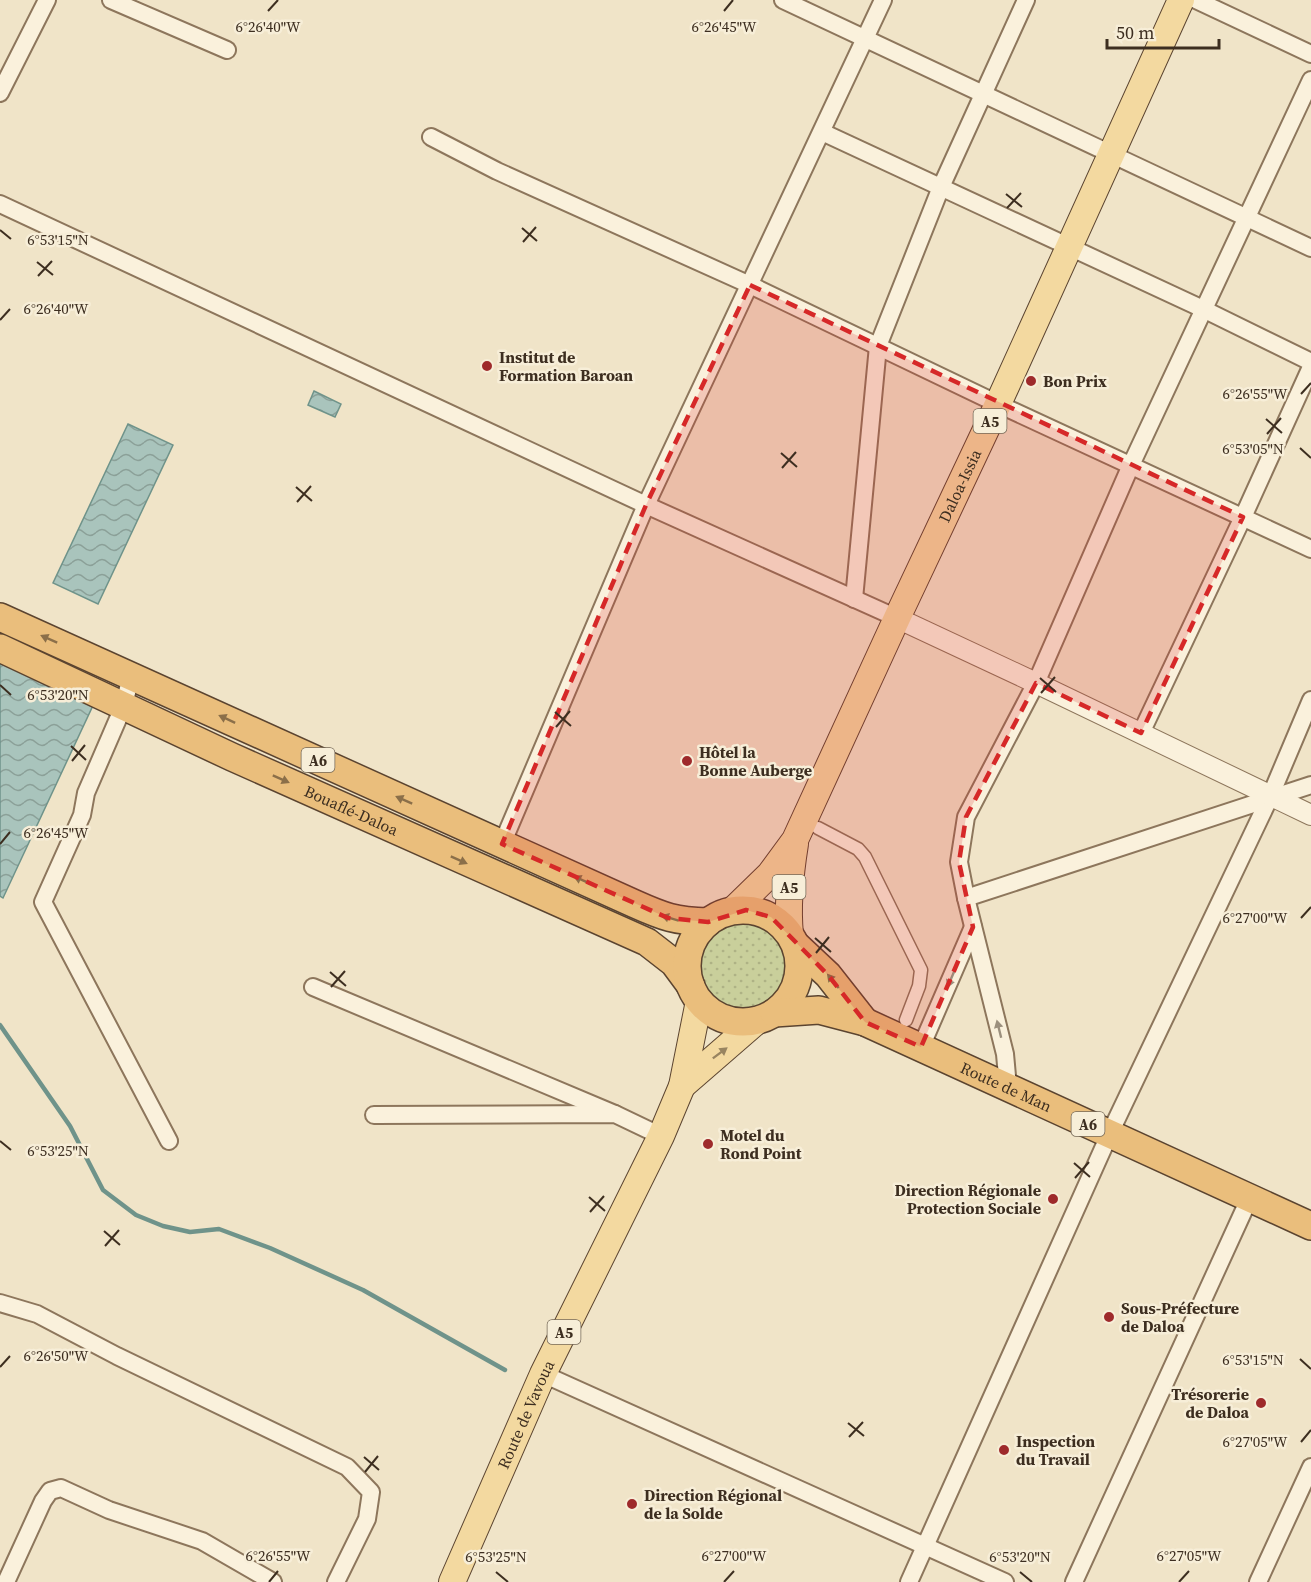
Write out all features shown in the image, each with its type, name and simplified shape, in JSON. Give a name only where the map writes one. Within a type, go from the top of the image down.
[{"type":"highway","name":"Bouaflé-Daloa","points":[[0,617],[668,918],[708,922]]},
{"type":"highway","name":"Bouaflé-Daloa","points":[[0,648],[263,771],[647,942],[674,963],[695,993]]},
{"type":"highway","points":[[746,910],[771,917],[782,925],[793,940],[800,967],[795,988],[783,1007],[766,1017],[736,1022],[714,1014],[695,993],[688,974],[689,951],[699,930],[708,922],[719,915],[746,910]]},
{"type":"highway","name":"A6","points":[[793,940],[828,975],[865,1022]]},
{"type":"highway","name":"A6","points":[[766,1017],[819,1010],[865,1022]]},
{"type":"highway","name":"Route de Man","points":[[865,1022],[925,1039],[1008,1087],[1311,1226]]},
{"type":"main road","name":"Daloa-Issia","points":[[795,840],[998,404],[1181,0]]},
{"type":"main road","name":"A5","points":[[732,911],[770,874],[795,840]]},
{"type":"main road","name":"A5","points":[[793,940],[788,914],[789,883],[795,840]]},
{"type":"main road","name":"A5","points":[[682,1086],[695,993]]},
{"type":"main road","name":"A5","points":[[682,1086],[766,1017]]},
{"type":"main road","name":"Route de Vavoua","points":[[452,1582],[543,1374],[661,1136],[682,1086]]},
{"type":"street","points":[[0,93],[47,0]]},
{"type":"street","points":[[111,0],[227,50]]},
{"type":"street","points":[[783,0],[1311,248]]},
{"type":"street","points":[[502,844],[646,505],[883,0]]},
{"type":"street","points":[[854,599],[878,346],[941,187],[1026,0]]},
{"type":"street","points":[[1196,0],[1311,54]]},
{"type":"street","points":[[1008,1087],[1005,1054],[959,862],[966,817],[1036,683],[1131,465],[1311,80]]},
{"type":"street","points":[[822,132],[1203,309],[1311,362]]},
{"type":"street","points":[[431,137],[496,171],[750,285],[998,404],[1311,549]]},
{"type":"street","points":[[0,204],[646,505],[897,618],[1311,815]]},
{"type":"street","points":[[1141,733],[1311,367]]},
{"type":"street","points":[[131,676],[124,705],[86,793],[82,815],[43,902],[169,1141]]},
{"type":"street","points":[[909,1582],[1110,1133],[1270,797],[1311,700]]},
{"type":"street","points":[[966,898],[1311,785]]},
{"type":"street","points":[[818,828],[858,849],[864,857],[921,970],[920,986],[906,1020]]},
{"type":"street","points":[[925,1039],[973,927]]},
{"type":"street","points":[[313,987],[615,1114],[661,1136]]},
{"type":"street","points":[[374,1115],[615,1114]]},
{"type":"street","points":[[1074,1582],[1250,1197]]},
{"type":"street","points":[[0,1303],[37,1314],[117,1356],[347,1467],[371,1492],[367,1519],[336,1582]]},
{"type":"street","points":[[543,1374],[1005,1582]]},
{"type":"street","points":[[1258,1582],[1311,1467]]},
{"type":"street","points":[[6,1582],[43,1501],[50,1491],[61,1488],[109,1510],[202,1541],[273,1582]]},
{"type":"highlighted area","points":[[750,285],[1243,517],[1141,733],[1036,683],[966,817],[959,862],[973,927],[921,1047],[865,1022],[828,975],[771,917],[746,910],[708,922],[668,918],[502,844],[646,505]]},
{"type":"green space","points":[[744,921],[761,924],[776,934],[786,949],[789,966],[786,983],[776,998],[761,1008],[744,1011],[727,1008],[712,998],[702,983],[699,966],[702,949],[712,934],[727,924]]},
{"type":"water","points":[[314,391],[341,404],[335,417],[308,405]]},
{"type":"water","points":[[128,424],[173,445],[98,604],[53,583]]},
{"type":"water","points":[[0,654],[96,699],[3,898],[0,896]]},
{"type":"waterway","points":[[0,1025],[70,1126],[103,1190],[136,1215],[163,1226],[190,1232],[219,1229],[270,1248],[363,1290],[505,1370]]},
{"type":"place","name":"Institut de Formation Baroan","points":[[487,366]]},
{"type":"place","name":"Bon Prix","points":[[1031,381]]},
{"type":"place","name":"Hôtel la Bonne Auberge","points":[[687,761]]},
{"type":"place","name":"Motel du Rond Point","points":[[708,1144]]},
{"type":"place","name":"Direction Régionale Protection Sociale","points":[[1053,1199]]},
{"type":"place","name":"Sous-Préfecture de Daloa","points":[[1109,1317]]},
{"type":"place","name":"Trésorerie de Daloa","points":[[1261,1403]]},
{"type":"place","name":"Inspection du Travail","points":[[1004,1450]]},
{"type":"place","name":"Direction Régional de la Solde","points":[[632,1504]]}]
